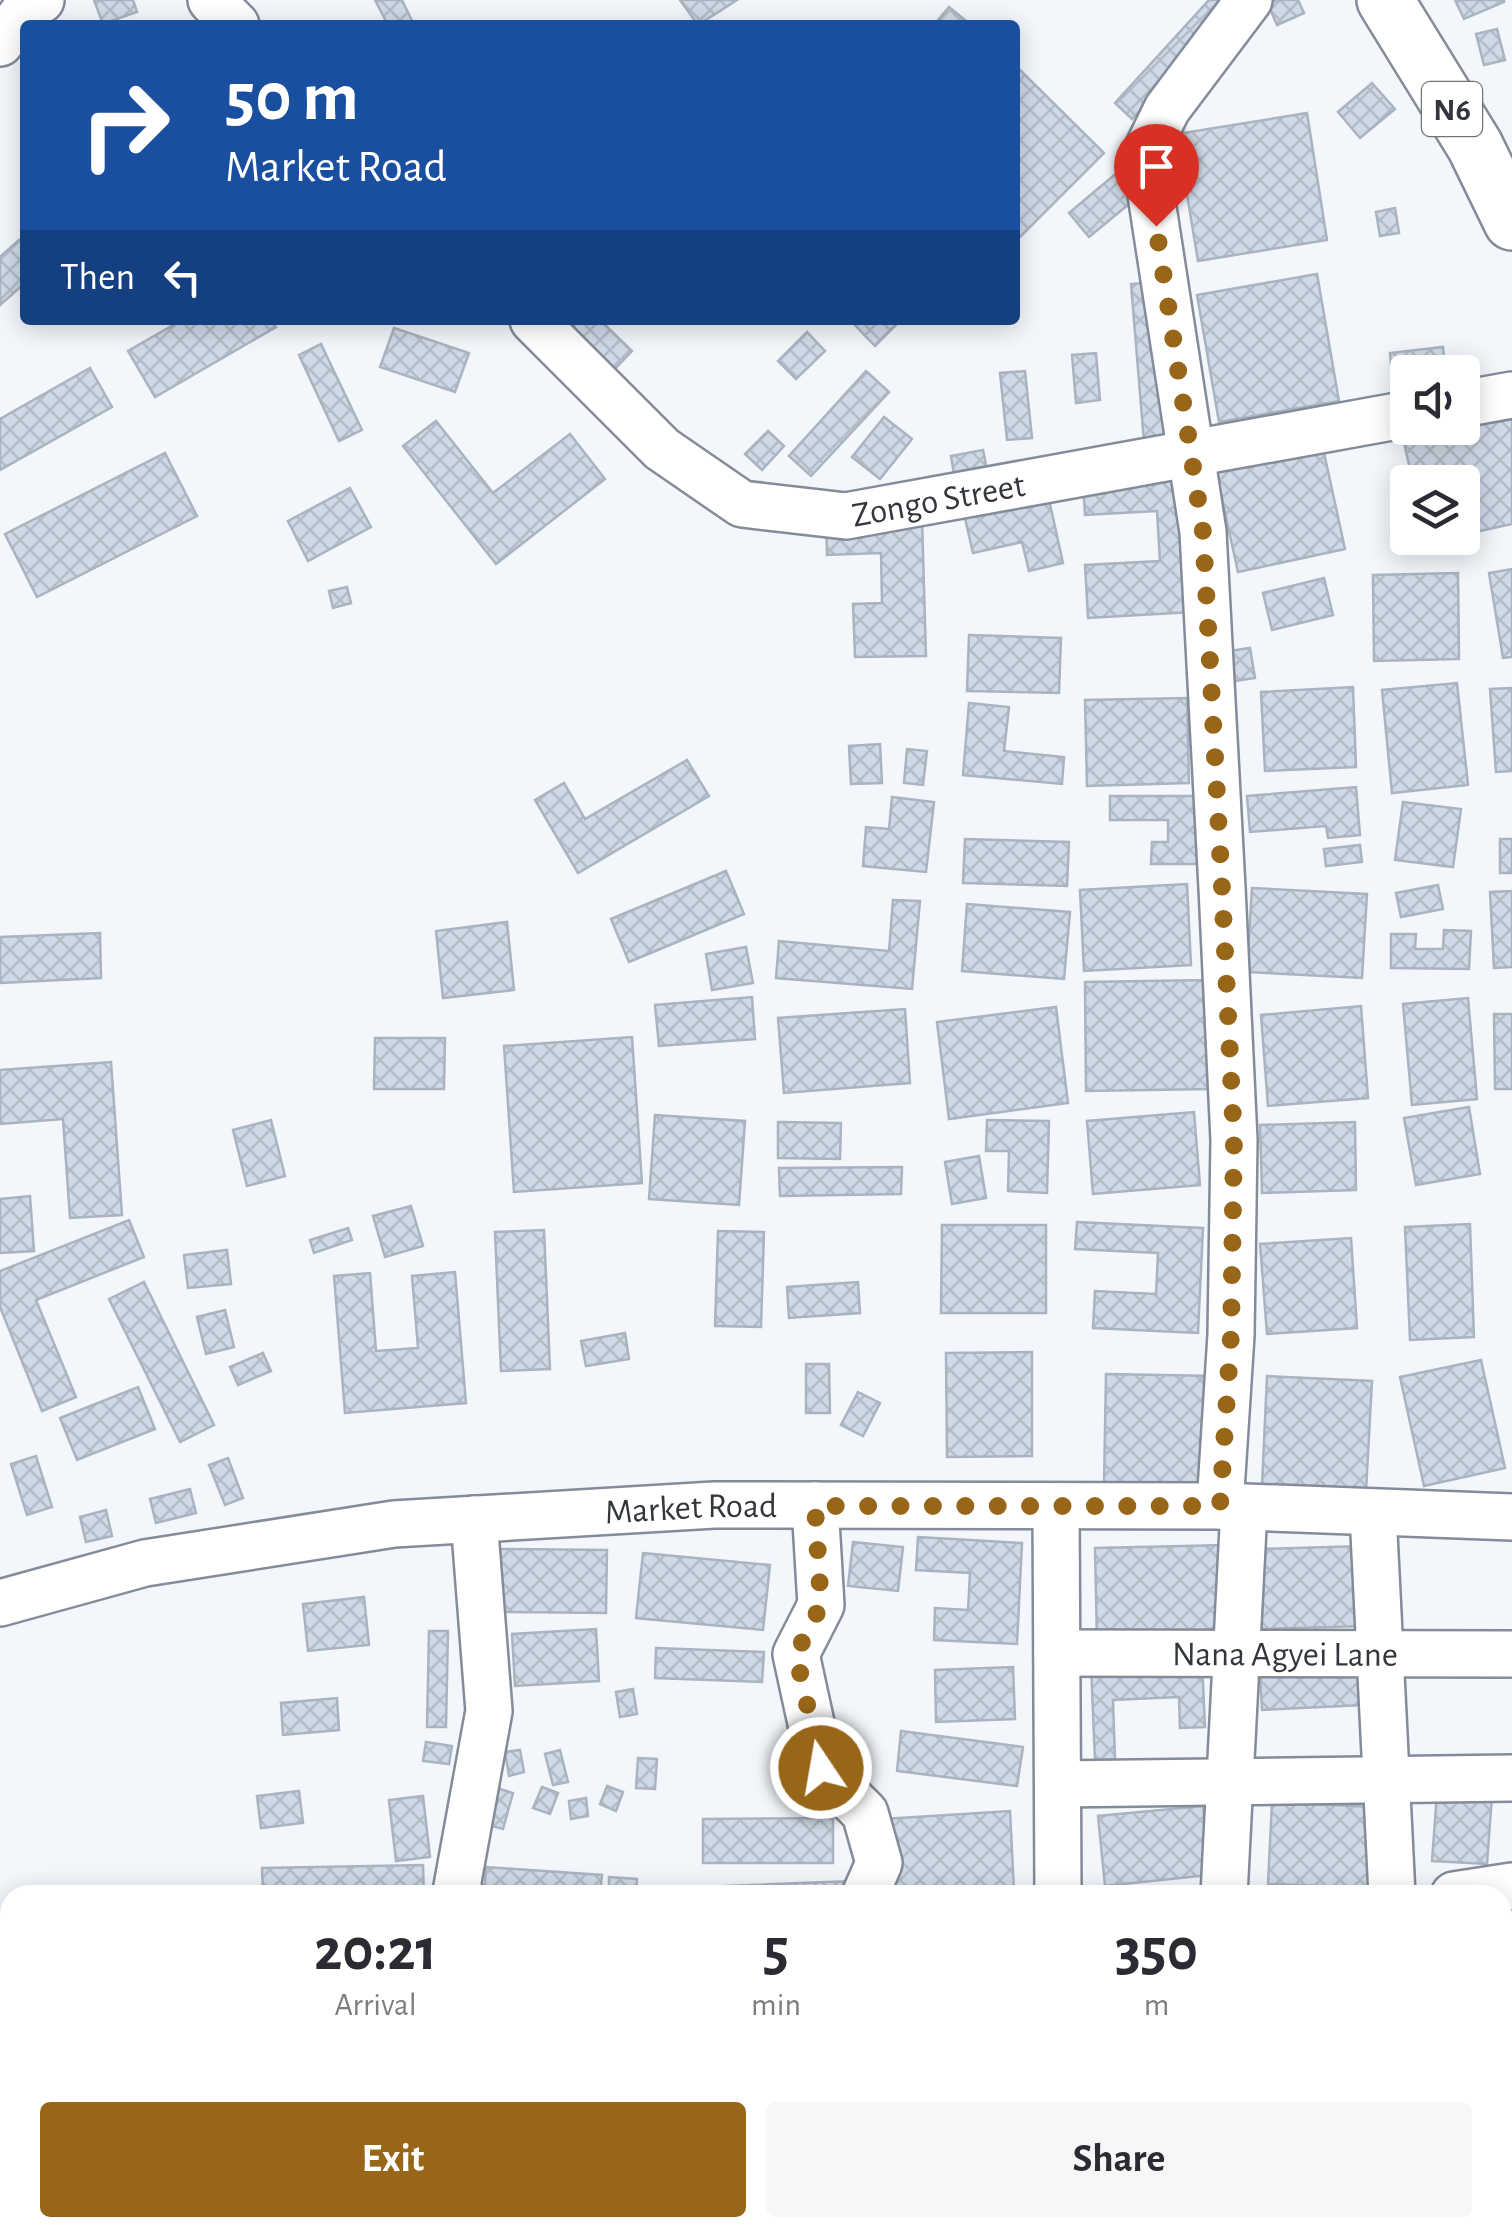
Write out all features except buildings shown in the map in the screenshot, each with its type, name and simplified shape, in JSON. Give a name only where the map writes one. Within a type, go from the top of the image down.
[{"type":"main road","name":"N6","points":[[1385,0],[1475,146],[1512,222]]},
{"type":"street","points":[[0,43],[26,9],[41,0]]},
{"type":"street","points":[[210,0],[231,20]]},
{"type":"street","points":[[1225,1885],[1237,1654],[1232,1507],[1234,1140],[1204,552],[1150,188],[1148,148],[1168,109],[1249,0]]},
{"type":"street","name":"Zongo Street","points":[[538,325],[662,448],[742,504],[846,516],[1390,417]]},
{"type":"street","points":[[1480,401],[1512,395]]},
{"type":"street","name":"Market Road","points":[[0,1603],[145,1563],[394,1524],[714,1505],[1232,1507],[1512,1517]]},
{"type":"street","points":[[815,1506],[821,1605],[796,1654],[821,1768],[866,1813],[879,1863],[869,1885]]},
{"type":"street","points":[[1056,1506],[1058,1885]]},
{"type":"street","points":[[1373,1514],[1391,1885]]},
{"type":"street","points":[[457,1885],[489,1711],[474,1519]]},
{"type":"street","name":"Nana Agyei Lane","points":[[1057,1653],[1512,1654]]},
{"type":"street","points":[[1058,1784],[1512,1778]]},
{"type":"route","points":[[821,1768],[796,1654],[821,1605],[815,1506],[1220,1506],[1231,1335],[1234,1140],[1222,888],[1203,532],[1156,226]]}]
